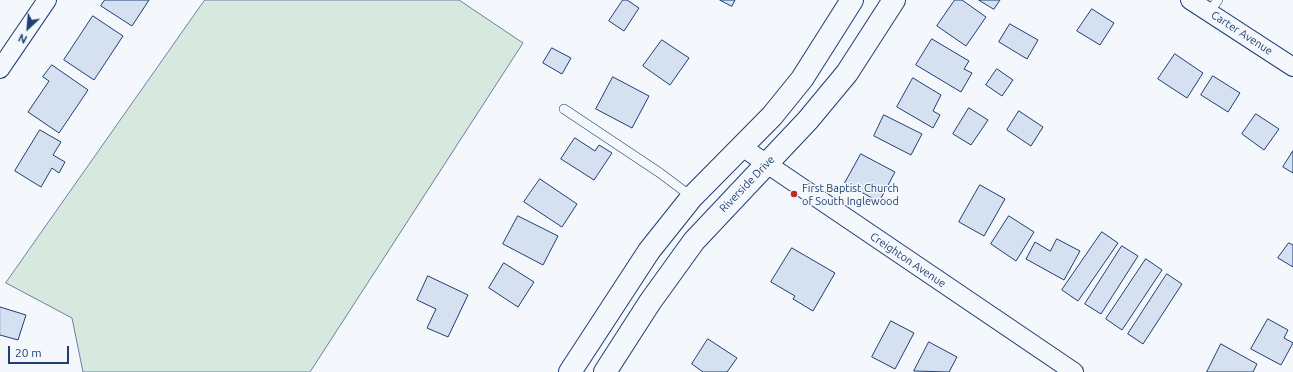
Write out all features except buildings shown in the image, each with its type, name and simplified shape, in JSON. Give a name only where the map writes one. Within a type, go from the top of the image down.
[{"type":"street","points":[[0,69],[48,0]]},
{"type":"street","points":[[570,372],[649,251],[692,197],[772,116],[802,79],[852,0]]},
{"type":"street","name":"Riverside Drive","points":[[605,372],[650,302],[694,241],[808,120],[847,73],[894,0]]},
{"type":"street","name":"Carter Avenue","points":[[1190,0],[1213,6],[1293,67]]},
{"type":"street","name":"Creighton Avenue","points":[[742,148],[1074,372]]},
{"type":"lane","points":[[564,109],[660,173],[692,197]]},
{"type":"shaded area","points":[[205,0],[459,0],[523,43],[310,372],[83,372],[72,318],[6,283]]},
{"type":"place","name":"First Baptist Church of South Inglewood","points":[[794,194]]}]
